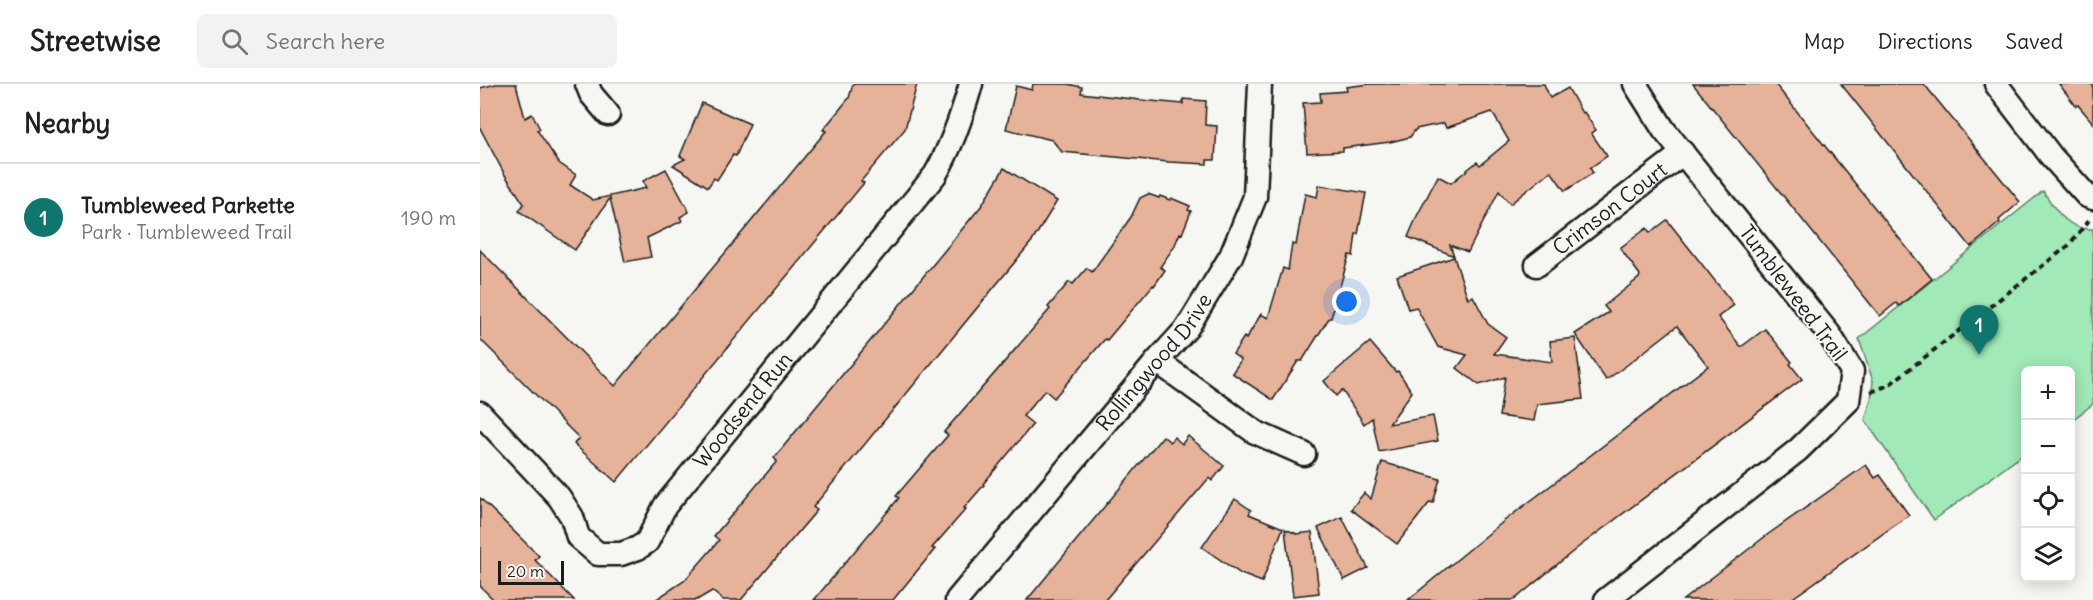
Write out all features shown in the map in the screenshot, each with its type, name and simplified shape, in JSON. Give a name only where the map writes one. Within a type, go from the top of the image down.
[{"type":"street","points":[[587,84],[591,94],[608,114]]},
{"type":"street","name":"Woodsend Run","points":[[480,413],[559,497],[572,517],[578,537],[598,554],[621,554],[647,542],[664,506],[934,175],[945,159],[956,134],[971,84]]},
{"type":"street","name":"Rollingwood Drive","points":[[957,600],[1187,328],[1226,265],[1255,197],[1260,84]]},
{"type":"street","name":"Tumbleweed Trail","points":[[1635,84],[1664,130],[1829,334],[1852,371],[1848,401]]},
{"type":"street","points":[[1996,84],[2051,156],[2087,196],[2093,198]]},
{"type":"street","name":"Crimson Court","points":[[1537,265],[1683,153]]},
{"type":"street","points":[[1157,361],[1255,432],[1304,454]]},
{"type":"street","points":[[1606,600],[1798,450],[1848,401]]},
{"type":"path","points":[[1848,401],[1889,385],[2068,246],[2093,216]]},
{"type":"green space","points":[[2043,191],[2069,223],[2084,229],[2093,229],[2093,404],[2075,418],[2075,366],[2021,366],[2021,456],[1934,520],[1865,420],[1871,400],[1873,381],[1859,339]]},
{"type":"building","points":[[496,84],[516,84],[525,118],[532,114],[540,129],[537,130],[559,163],[576,175],[570,185],[593,200],[646,188],[643,181],[666,169],[689,212],[680,217],[682,221],[647,238],[651,257],[625,262],[610,198],[575,250],[519,211],[524,204],[505,175],[480,128],[480,88]]},
{"type":"building","points":[[853,84],[917,84],[905,129],[861,181],[864,183],[616,482],[574,444],[579,438],[480,339],[480,250],[615,386],[826,131],[823,130],[849,98]]},
{"type":"building","points":[[1033,84],[1067,84],[1082,87],[1081,93],[1140,100],[1183,104],[1183,99],[1206,101],[1205,125],[1217,126],[1215,160],[1207,160],[1207,164],[1062,152],[1052,140],[1006,129],[1016,86],[1032,90]]},
{"type":"building","points":[[1370,84],[1544,84],[1550,98],[1568,88],[1582,113],[1584,112],[1596,130],[1591,133],[1607,156],[1590,168],[1593,173],[1565,191],[1551,171],[1510,204],[1499,191],[1468,252],[1450,245],[1454,256],[1408,237],[1417,216],[1438,176],[1451,183],[1477,162],[1480,165],[1509,141],[1492,112],[1446,128],[1444,123],[1416,129],[1410,137],[1390,142],[1343,148],[1343,151],[1307,153],[1303,103],[1321,102],[1320,93],[1347,91],[1346,87]]},
{"type":"building","points":[[1693,84],[1775,84],[1932,279],[1899,306],[1896,303],[1880,316]]},
{"type":"building","points":[[1841,84],[1924,84],[2020,202],[1971,247]]},
{"type":"building","points":[[2059,84],[2093,84],[2093,123],[2078,105],[2076,106]]},
{"type":"building","points":[[702,103],[750,124],[736,156],[733,155],[717,180],[714,178],[708,187],[673,165],[685,159],[680,156]]},
{"type":"building","points":[[1004,168],[1057,201],[1033,240],[813,507],[817,510],[741,600],[723,600],[712,591],[697,600],[655,600],[684,581],[711,550],[719,540],[714,536],[777,461],[774,458],[982,205]]},
{"type":"building","points":[[1319,185],[1366,193],[1358,234],[1356,234],[1353,256],[1349,255],[1331,318],[1302,361],[1298,361],[1273,400],[1232,373],[1241,360],[1233,354],[1244,337],[1246,339],[1261,314],[1268,318],[1283,268],[1288,270],[1292,244],[1296,245],[1305,194],[1317,197]]},
{"type":"building","points":[[1148,194],[1170,200],[1171,198],[1190,206],[1188,210],[1191,211],[1182,234],[1180,233],[1174,247],[1160,267],[1165,270],[1154,286],[1054,398],[1045,390],[1023,416],[1033,424],[932,548],[935,549],[893,600],[814,600],[899,498],[896,496],[948,435],[944,432],[1050,309],[1048,307],[1069,282],[1073,284],[1087,268],[1092,272],[1131,217],[1140,198]]},
{"type":"building","points":[[1667,220],[1734,305],[1718,317],[1741,347],[1765,329],[1792,362],[1790,364],[1802,379],[1576,549],[1514,600],[1408,600],[1504,521],[1708,366],[1677,326],[1606,380],[1575,334],[1609,312],[1604,306],[1639,278],[1640,275],[1620,248],[1647,228],[1650,233]]},
{"type":"building","points":[[1454,257],[1468,299],[1473,296],[1488,324],[1506,337],[1494,354],[1552,362],[1550,341],[1575,338],[1583,399],[1537,404],[1534,421],[1499,416],[1505,377],[1479,385],[1457,368],[1467,355],[1438,347],[1416,307],[1408,309],[1397,276]]},
{"type":"building","points":[[1370,342],[1396,372],[1398,371],[1412,392],[1389,424],[1433,416],[1438,441],[1379,452],[1372,418],[1364,424],[1342,390],[1336,396],[1324,381]]},
{"type":"building","points":[[1163,436],[1170,442],[1174,437],[1182,444],[1188,436],[1224,466],[1212,481],[1209,478],[1105,600],[1027,600]]},
{"type":"building","points":[[1382,462],[1440,479],[1433,503],[1430,502],[1397,544],[1351,509],[1364,493],[1371,499]]},
{"type":"building","points":[[1866,465],[1875,478],[1880,475],[1909,515],[1790,600],[1683,600],[1767,535]]},
{"type":"building","points":[[480,498],[539,556],[535,560],[574,600],[494,600],[480,586]]},
{"type":"building","points":[[1235,499],[1251,510],[1249,514],[1283,528],[1262,582],[1241,574],[1202,547]]},
{"type":"building","points":[[1342,517],[1368,568],[1344,580],[1318,528]]},
{"type":"building","points":[[1285,529],[1297,534],[1312,532],[1319,593],[1293,596]]},
{"type":"place","name":"Tumbleweed Parkette","points":[[1979,355]]}]
